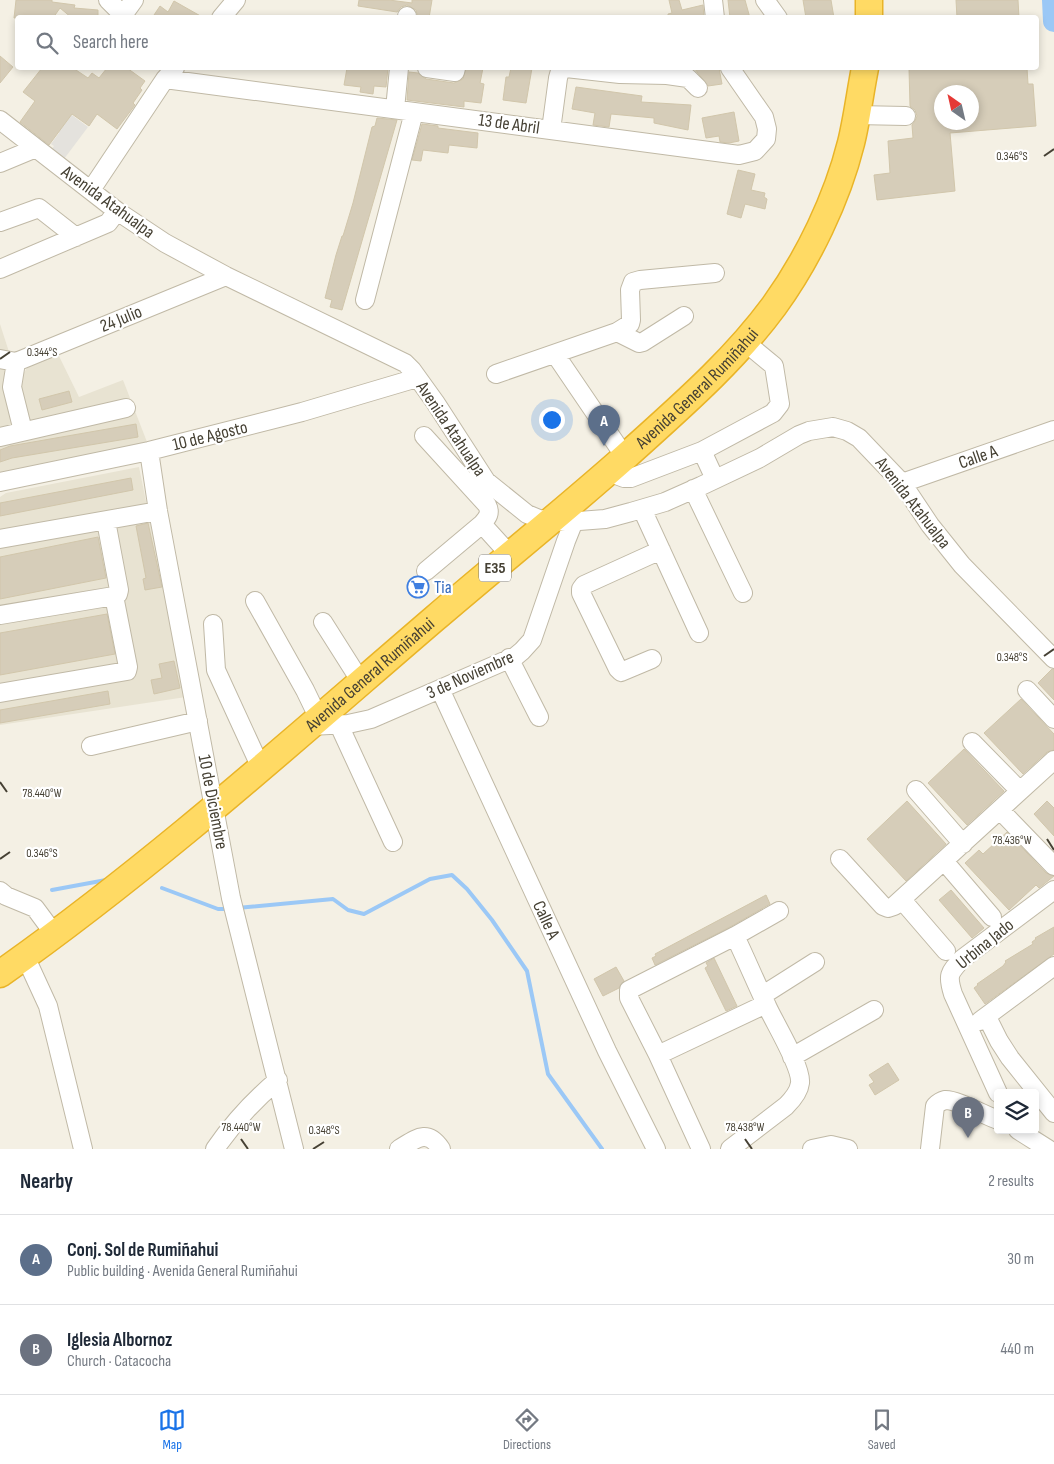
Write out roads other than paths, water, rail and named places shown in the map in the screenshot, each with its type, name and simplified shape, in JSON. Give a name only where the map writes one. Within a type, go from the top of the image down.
[{"type":"highway","points":[[869,0],[869,15]]},
{"type":"highway","name":"Avenida General Rumiñahui","points":[[0,974],[55,935],[150,861],[262,768],[323,723],[361,682],[510,555],[563,520],[617,464],[700,389],[745,342],[774,305],[800,266],[821,224],[840,179],[851,143],[865,70]]},
{"type":"street","points":[[108,0],[121,15]]},
{"type":"street","points":[[123,15],[134,0]]},
{"type":"street","points":[[223,15],[236,0]]},
{"type":"street","points":[[713,0],[715,15]]},
{"type":"street","points":[[765,0],[776,15]]},
{"type":"street","points":[[395,109],[399,70]]},
{"type":"street","points":[[441,70],[455,72],[456,70]]},
{"type":"street","points":[[552,130],[558,78],[562,70]]},
{"type":"street","points":[[584,70],[688,78],[698,88]]},
{"type":"street","name":"13 de Abril","points":[[91,190],[170,73],[414,112],[739,155],[756,151],[766,139],[767,129],[764,117],[731,70]]},
{"type":"street","points":[[365,300],[414,112]]},
{"type":"street","points":[[856,115],[906,116]]},
{"type":"street","name":"Avenida Atahualpa","points":[[0,120],[117,211],[165,243],[226,276],[405,363],[412,370],[486,481],[527,514],[539,519],[605,519],[665,502],[693,490],[760,458],[799,434],[833,428],[847,431],[859,438],[902,483],[930,525],[962,565],[1054,659]]},
{"type":"street","points":[[0,164],[36,148]]},
{"type":"street","points":[[0,222],[34,208],[39,208],[76,237]]},
{"type":"street","points":[[0,269],[108,223],[117,211]]},
{"type":"street","points":[[496,374],[617,332],[630,324],[630,290],[633,282],[715,273]]},
{"type":"street","name":"24 Julio","points":[[8,361],[226,276]]},
{"type":"street","points":[[617,332],[639,343],[684,316]]},
{"type":"street","points":[[555,354],[624,478],[631,478],[702,451],[774,413],[780,404],[774,366],[745,342]]},
{"type":"street","points":[[8,361],[12,387],[23,431]]},
{"type":"street","name":"10 de Agosto","points":[[0,482],[148,451],[302,412],[417,378]]},
{"type":"street","points":[[0,437],[126,408]]},
{"type":"street","name":"Calle A","points":[[902,483],[1054,430]]},
{"type":"street","points":[[424,436],[488,505],[489,515],[482,524],[426,571]]},
{"type":"street","name":"10 de Diciembre","points":[[148,451],[231,898],[294,1149]]},
{"type":"street","points":[[702,451],[715,480]]},
{"type":"street","points":[[693,490],[743,594]]},
{"type":"street","points":[[642,509],[699,633]]},
{"type":"street","points":[[0,539],[158,511]]},
{"type":"street","name":"3 de Noviembre","points":[[323,723],[371,718],[522,651],[532,640],[566,540],[563,520]]},
{"type":"street","points":[[0,615],[118,594],[119,590],[106,521]]},
{"type":"street","points":[[482,524],[510,555]]},
{"type":"street","points":[[652,659],[626,671],[621,672],[618,670],[581,593],[581,588],[661,550]]},
{"type":"street","points":[[0,693],[127,671],[128,667],[114,596]]},
{"type":"street","points":[[255,600],[323,723],[393,842]]},
{"type":"street","points":[[323,622],[361,682]]},
{"type":"street","points":[[213,624],[216,670],[262,768]]},
{"type":"street","points":[[509,658],[539,717]]},
{"type":"street","name":"Calle A","points":[[440,689],[607,1051],[656,1149]]},
{"type":"street","points":[[1027,690],[1054,719]]},
{"type":"street","points":[[91,746],[198,721]]},
{"type":"street","points":[[972,742],[1020,791]]},
{"type":"street","points":[[840,859],[883,906],[888,908],[894,906],[1054,760]]},
{"type":"street","points":[[916,790],[963,844]]},
{"type":"street","points":[[1000,810],[1054,866]]},
{"type":"street","points":[[944,862],[992,917]]},
{"type":"street","name":"Urbina Jado","points":[[996,1089],[953,994],[949,979],[950,973],[962,959],[1054,890]]},
{"type":"street","points":[[0,891],[6,896],[35,908],[55,935]]},
{"type":"street","points":[[902,900],[946,951]]},
{"type":"street","points":[[701,1149],[658,1055],[629,998],[629,990],[735,936],[779,911]]},
{"type":"street","points":[[730,1149],[786,1106],[793,1099],[800,1083],[792,1057],[735,936]]},
{"type":"street","points":[[25,956],[48,1006],[83,1149]]},
{"type":"street","points":[[658,1055],[764,999],[815,962]]},
{"type":"street","points":[[1053,970],[984,1019],[1010,1058],[1054,1113]]},
{"type":"street","points":[[792,1057],[874,1010]]},
{"type":"street","points":[[215,1149],[259,1096],[278,1080]]},
{"type":"street","points":[[930,1149],[935,1106],[940,1102],[946,1100],[954,1102],[994,1118]]},
{"type":"street","points":[[1024,1134],[1048,1149]]},
{"type":"street","points":[[399,1149],[422,1136],[434,1140],[441,1149]]},
{"type":"street","points":[[812,1149],[831,1145],[848,1149]]},
{"type":"waterway","points":[[1053,0],[1054,21]]},
{"type":"waterway","points":[[237,908],[333,899],[348,910],[364,914],[430,879],[452,875],[467,889],[492,920],[527,971],[548,1074],[602,1149]]},
{"type":"waterway","points":[[52,890],[106,880]]},
{"type":"waterway","points":[[162,888],[218,909],[228,909]]},
{"type":"place","name":"Conj. Sol de Rumiñahui","points":[[604,446]]},
{"type":"place","name":"Tia","points":[[418,587]]},
{"type":"place","name":"Iglesia Albornoz","points":[[968,1138]]}]
